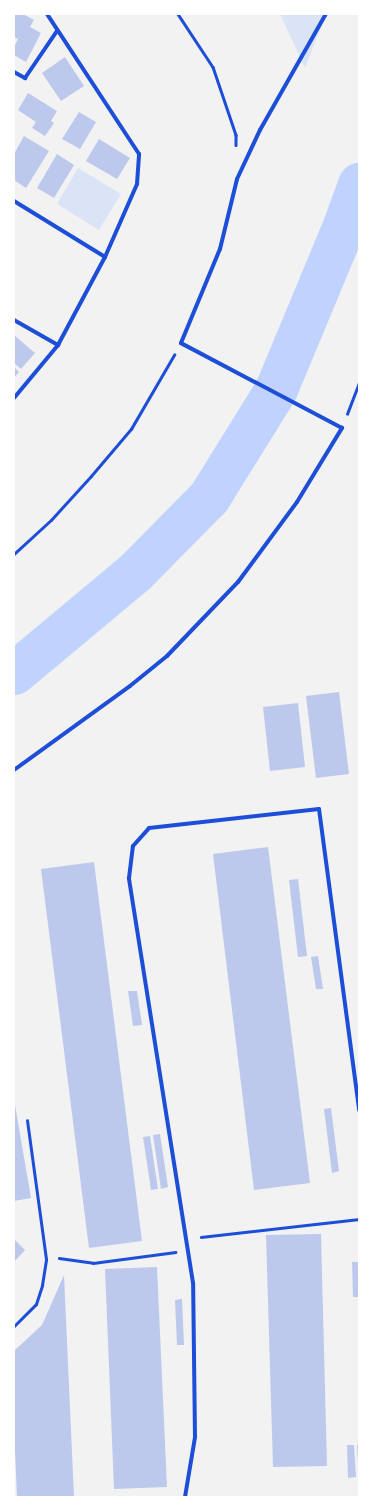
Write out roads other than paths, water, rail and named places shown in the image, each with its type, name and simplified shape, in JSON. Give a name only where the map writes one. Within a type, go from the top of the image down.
[{"type":"street","points":[[14,398],[58,344],[105,257],[137,184],[139,154],[47,14]]},
{"type":"street","points":[[14,770],[130,686],[166,656],[238,582],[297,502],[342,428],[181,342],[220,249],[237,179],[260,130],[326,14]]},
{"type":"street","points":[[14,72],[25,78],[57,31]]},
{"type":"street","points":[[14,201],[105,257]]},
{"type":"street","points":[[14,320],[58,344]]},
{"type":"street","points":[[184,1497],[195,1437],[193,1283],[129,878],[133,846],[149,828],[319,809],[359,1110]]},
{"type":"lane","points":[[14,1326],[36,1304],[42,1285],[46,1259],[27,1120]]},
{"type":"waterway","points":[[14,673],[135,572],[209,497],[276,389],[343,228],[359,184]]}]
